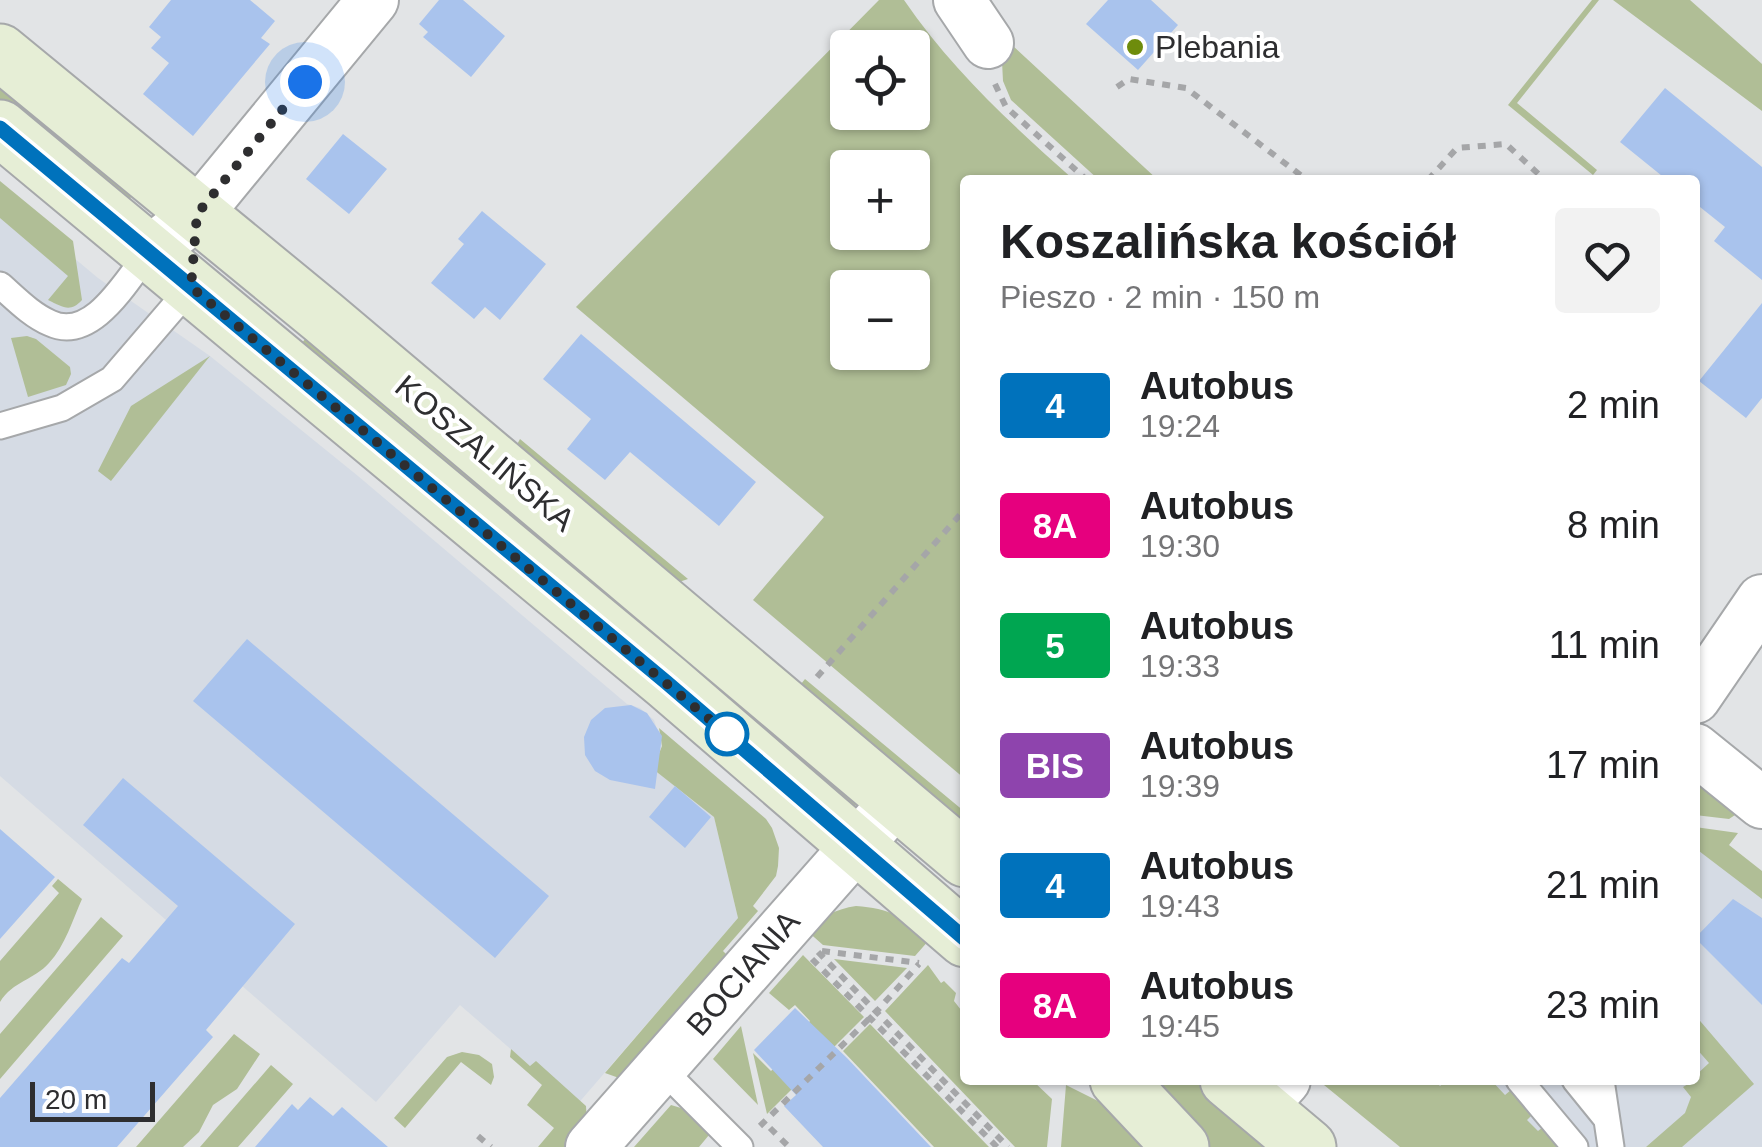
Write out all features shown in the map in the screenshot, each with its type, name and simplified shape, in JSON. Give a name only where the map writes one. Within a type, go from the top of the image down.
[{"type":"main road","name":"KOSZALIŃSKA","points":[[0,52],[960,855]]},
{"type":"main road","name":"KOSZALIŃSKA","points":[[0,128],[856,844],[939,952]]},
{"type":"main road","points":[[1123,1085],[1181,1147]]},
{"type":"main road","points":[[1258,1089],[1308,1147]]},
{"type":"street","points":[[149,252],[197,214],[373,0]]},
{"type":"street","points":[[959,0],[988,44]]},
{"type":"street","points":[[191,287],[197,214]]},
{"type":"street","points":[[1700,691],[1762,600]]},
{"type":"street","points":[[1700,753],[1762,803]]},
{"type":"street","name":"BOCIANIA","points":[[591,1147],[896,800]]},
{"type":"lane","points":[[0,285],[48,323],[67,329],[86,324],[149,252]]},
{"type":"lane","points":[[0,426],[62,408],[112,379],[191,287]]},
{"type":"lane","points":[[661,1068],[740,1147]]},
{"type":"lane","points":[[1523,1085],[1575,1147]]},
{"type":"lane","points":[[1578,1085],[1610,1134]]},
{"type":"lane","points":[[1602,1085],[1610,1134]]},
{"type":"path","points":[[988,44],[994,84],[1006,107],[1081,175]]},
{"type":"path","points":[[1117,87],[1129,79],[1186,88],[1300,175]]},
{"type":"path","points":[[1433,175],[1457,148],[1506,144],[1540,175]]},
{"type":"path","points":[[817,678],[960,515]]},
{"type":"path","points":[[810,943],[1008,1147]]},
{"type":"path","points":[[939,952],[802,948],[997,1147]]},
{"type":"path","points":[[764,1122],[939,952]]},
{"type":"path","points":[[752,1110],[788,1147]]},
{"type":"path","points":[[478,1136],[490,1147]]},
{"type":"shaded area","points":[[0,196],[98,278],[210,356],[627,704],[640,708],[654,720],[662,745],[654,769],[714,817],[738,918],[576,1106],[460,1005],[376,1102],[0,776]]},
{"type":"shaded area","points":[[1700,834],[1762,878],[1762,1147],[1463,1147],[1378,1085],[1700,1085]]},
{"type":"green space","points":[[879,0],[904,0],[926,30],[849,30]]},
{"type":"green space","points":[[1592,0],[1599,0],[1517,103],[1597,170],[1593,175],[1508,105]]},
{"type":"green space","points":[[1613,0],[1690,0],[1762,64],[1762,111]]},
{"type":"green space","points":[[1000,23],[1013,46],[1153,175],[1094,175],[1011,100],[1003,81]]},
{"type":"green space","points":[[930,34],[1005,117],[1069,175],[960,175],[960,775],[753,600],[824,517],[576,307],[830,50],[830,130],[930,130]]},
{"type":"green space","points":[[0,79],[133,193],[129,201],[0,102]]},
{"type":"green space","points":[[0,181],[73,241],[82,300],[74,306],[66,308],[48,300],[68,276],[0,218]]},
{"type":"green space","points":[[309,334],[858,800],[857,805],[852,807],[298,348]]},
{"type":"green space","points":[[27,336],[70,367],[66,385],[28,397],[11,338]]},
{"type":"green space","points":[[210,356],[111,481],[98,471],[131,406]]},
{"type":"green space","points":[[520,439],[688,579],[673,584],[514,450]]},
{"type":"green space","points":[[805,679],[960,808],[960,829],[797,689]]},
{"type":"green space","points":[[659,728],[766,819],[779,848],[778,866],[776,876],[753,906],[758,911],[723,951],[731,959],[619,1078],[605,1073],[738,918],[714,817],[653,769],[662,746]]},
{"type":"green space","points":[[1700,785],[1738,813],[1729,819],[1700,816]]},
{"type":"green space","points":[[1700,828],[1738,833],[1729,845],[1762,871],[1762,899],[1700,852]]},
{"type":"green space","points":[[58,879],[82,899],[60,949],[49,963],[11,989],[0,1002],[0,961],[59,893],[52,886]]},
{"type":"green space","points":[[856,906],[896,915],[930,939],[915,956],[823,945],[806,930],[829,914]]},
{"type":"green space","points":[[101,917],[123,936],[0,1079],[0,1034]]},
{"type":"green space","points":[[803,955],[864,1017],[767,1114],[753,1053],[771,1071],[785,1057],[781,1052],[810,1021],[795,1005],[789,1010],[769,993]]},
{"type":"green space","points":[[834,959],[907,968],[875,1001]]},
{"type":"green space","points":[[928,965],[941,983],[944,981],[956,993],[954,1001],[960,1009],[960,1085],[1037,1085],[1052,1099],[1047,1147],[1015,1147],[885,1011]]},
{"type":"green space","points":[[1700,1021],[1754,1084],[1682,1147],[1646,1147],[1685,1113],[1691,1097],[1683,1087],[1700,1085],[1700,1071],[1709,1063],[1700,1053]]},
{"type":"green space","points":[[870,1024],[989,1147],[934,1147],[843,1051]]},
{"type":"green space","points":[[741,1026],[758,1105],[713,1059]]},
{"type":"green space","points":[[234,1034],[260,1054],[237,1089],[213,1105],[199,1132],[183,1147],[136,1147]]},
{"type":"green space","points":[[511,1049],[530,1066],[536,1061],[586,1106],[587,1123],[566,1147],[538,1147],[554,1128],[527,1105],[542,1085],[510,1057]]},
{"type":"green space","points":[[462,1052],[479,1055],[492,1064],[491,1085],[461,1062],[405,1128],[394,1118],[447,1057]]},
{"type":"green space","points":[[271,1065],[293,1084],[238,1147],[200,1147]]},
{"type":"green space","points":[[1066,1085],[1114,1109],[1150,1147],[1061,1147]]},
{"type":"green space","points":[[1150,1085],[1202,1085],[1276,1147],[1209,1147]]},
{"type":"green space","points":[[1324,1085],[1496,1085],[1505,1095],[1511,1090],[1532,1115],[1527,1120],[1538,1131],[1543,1127],[1559,1147],[1400,1147]]},
{"type":"green space","points":[[671,1105],[681,1108],[709,1135],[699,1147],[634,1147]]},
{"type":"building","points":[[171,0],[250,0],[275,21],[261,38],[270,44],[193,136],[143,94],[169,63],[151,48],[161,37],[149,27]]},
{"type":"building","points":[[439,0],[463,0],[505,36],[471,77],[423,37],[428,32],[419,24]]},
{"type":"building","name":"Plebania","points":[[1108,0],[1151,0],[1178,25],[1138,70],[1086,24]]},
{"type":"building","points":[[1665,88],[1762,167],[1762,280],[1714,241],[1725,227],[1700,207],[1700,175],[1661,175],[1620,142]]},
{"type":"building","points":[[343,134],[387,169],[349,214],[306,179]]},
{"type":"building","points":[[482,211],[546,264],[500,320],[485,307],[474,319],[431,283],[464,244],[458,239]]},
{"type":"building","points":[[1762,303],[1762,398],[1746,418],[1700,380]]},
{"type":"building","points":[[581,334],[756,482],[719,526],[630,452],[605,480],[567,449],[591,419],[543,379]]},
{"type":"building","points":[[247,639],[549,896],[495,958],[193,701]]},
{"type":"building","points":[[631,705],[647,713],[662,736],[655,789],[610,780],[595,771],[585,755],[584,737],[591,720],[605,708]]},
{"type":"building","points":[[123,778],[295,924],[206,1030],[213,1037],[117,1147],[0,1147],[0,1098],[122,958],[129,963],[178,906],[83,825]]},
{"type":"building","points":[[675,786],[711,817],[685,848],[649,817]]},
{"type":"building","points":[[0,829],[55,877],[0,939]]},
{"type":"building","points":[[1733,899],[1762,918],[1762,1005],[1700,943],[1700,933]]},
{"type":"building","points":[[795,1008],[931,1147],[823,1147],[784,1106],[796,1095],[754,1050]]},
{"type":"building","points":[[310,1097],[333,1116],[342,1107],[388,1147],[255,1147],[292,1104],[298,1110]]},
{"type":"bus line","name":"4","points":[[0,128],[666,682],[960,935]]},
{"type":"place","name":"Plebania","points":[[1135,47]]},
{"type":"route","points":[[305,82],[197,214],[191,287],[727,734]]}]
